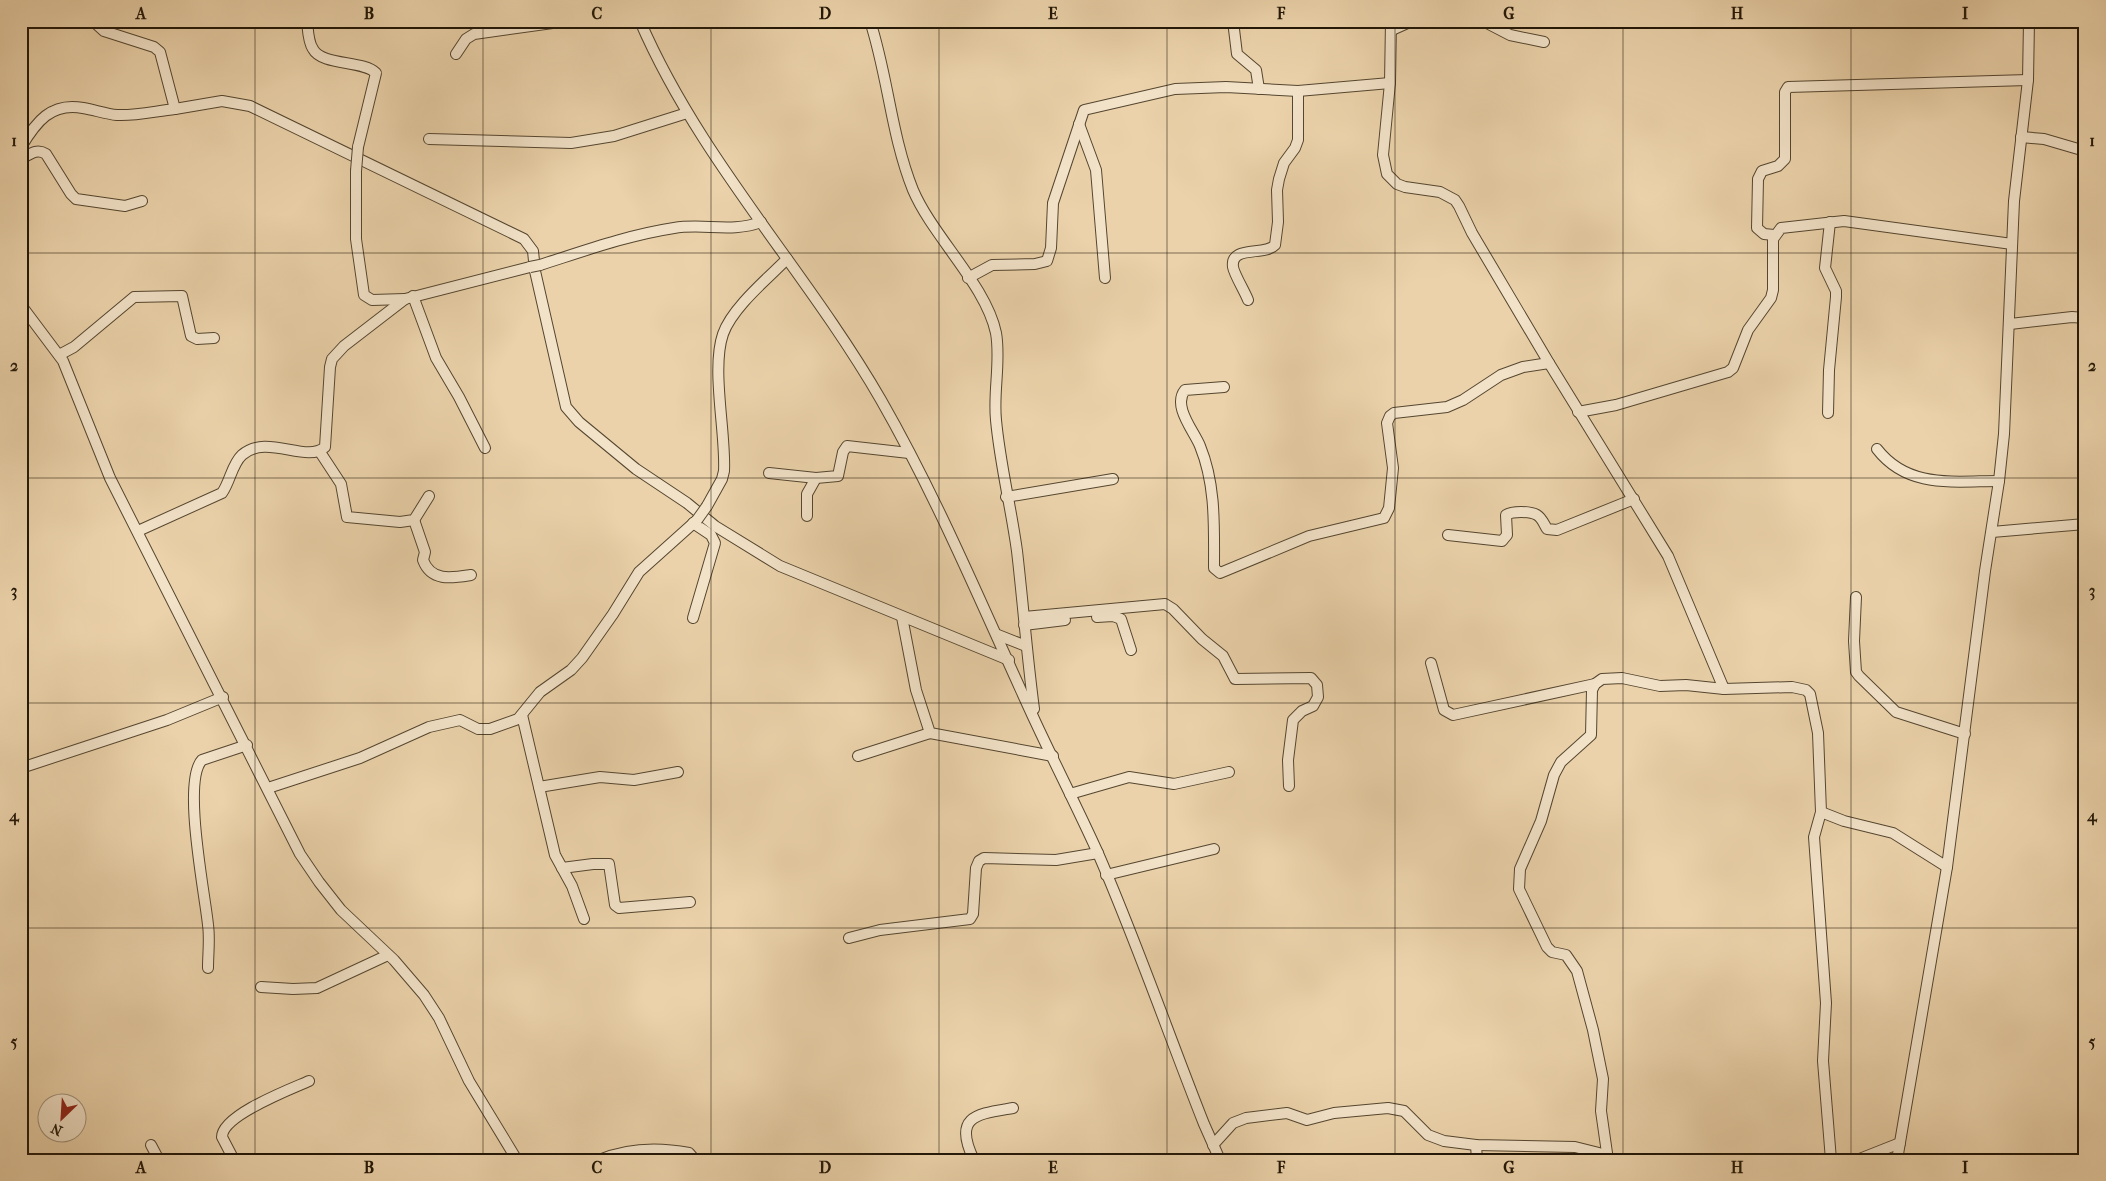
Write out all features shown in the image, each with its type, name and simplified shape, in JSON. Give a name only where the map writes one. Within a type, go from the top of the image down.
[{"type":"street","points":[[94,21],[104,31],[157,49],[160,52],[173,104]]},
{"type":"street","points":[[307,21],[311,46],[318,54],[330,59],[370,68],[376,73],[358,146],[356,171],[356,239],[364,295],[372,300],[409,298],[536,266],[611,243],[674,228],[700,226],[744,228],[761,222]]},
{"type":"street","points":[[456,54],[466,38],[474,34],[552,25],[567,21]]},
{"type":"street","points":[[640,21],[664,73],[687,113],[856,359],[909,453],[998,635],[1036,722],[1098,853],[1220,1160]]},
{"type":"street","points":[[870,21],[892,120],[914,190],[928,219],[989,313],[996,333],[998,347],[995,382],[996,420],[1006,496],[1016,549],[1036,722]]},
{"type":"street","points":[[1233,21],[1237,54],[1256,70],[1259,89]]},
{"type":"street","points":[[1412,21],[1392,26],[1390,83],[1383,155],[1387,174],[1397,184],[1440,192],[1455,200],[1549,364],[1634,498],[1668,556],[1724,689]]},
{"type":"street","points":[[1483,21],[1510,34],[1544,42]]},
{"type":"street","points":[[1897,1160],[1947,867],[1985,571],[1999,481],[2004,434],[2016,175],[2028,80],[2029,21]]},
{"type":"street","points":[[1774,235],[1764,234],[1757,228],[1758,179],[1762,171],[1778,166],[1785,159],[1785,92],[1788,86],[2028,80]]},
{"type":"street","points":[[968,278],[992,265],[1035,264],[1048,261],[1051,248],[1053,203],[1081,115],[1089,108],[1158,91],[1192,88],[1298,91],[1390,83]]},
{"type":"street","points":[[1248,300],[1243,284],[1235,272],[1234,263],[1236,257],[1242,253],[1267,250],[1274,245],[1278,222],[1276,190],[1284,162],[1295,148],[1298,140],[1298,91]]},
{"type":"street","points":[[21,147],[41,117],[58,109],[81,107],[106,113],[130,115],[173,104],[222,101],[250,106],[524,239],[533,251],[535,271],[566,407],[579,422],[636,469],[687,503],[716,526],[780,566],[1009,660]]},
{"type":"street","points":[[429,139],[571,143],[614,136],[687,113]]},
{"type":"street","points":[[1079,124],[1096,170],[1105,278]]},
{"type":"street","points":[[2021,137],[2044,139],[2085,151]]},
{"type":"street","points":[[21,159],[36,151],[42,151],[46,154],[71,194],[83,201],[126,206],[142,201]]},
{"type":"street","points":[[1578,412],[1616,405],[1728,372],[1733,368],[1748,330],[1771,298],[1774,235],[1781,228],[1844,221],[1932,231],[2012,244]]},
{"type":"street","points":[[1828,413],[1829,370],[1836,297],[1836,291],[1825,268],[1830,222]]},
{"type":"street","points":[[268,788],[360,758],[429,726],[460,720],[478,729],[490,730],[510,724],[522,715],[540,692],[571,670],[582,658],[613,614],[639,572],[695,521],[707,506],[722,480],[724,472],[720,377],[723,335],[727,326],[751,296],[788,259]]},
{"type":"street","points":[[59,355],[85,338],[128,301],[140,295],[182,296],[191,336],[197,339],[214,338]]},
{"type":"street","points":[[409,298],[436,358],[460,397],[484,448]]},
{"type":"street","points":[[138,531],[222,493],[237,462],[248,452],[269,446],[312,453],[320,452],[326,447],[332,359],[344,346],[409,298]]},
{"type":"street","points":[[21,305],[59,355],[72,379],[110,478],[247,745],[300,854],[318,882],[341,910],[416,984],[432,1007],[469,1081],[515,1159]]},
{"type":"street","points":[[2010,324],[2072,317],[2085,318]]},
{"type":"street","points":[[1224,387],[1185,390],[1182,396],[1184,415],[1200,445],[1206,466],[1215,515],[1214,568],[1220,573],[1309,536],[1384,518],[1389,508],[1393,468],[1387,423],[1390,416],[1394,413],[1447,408],[1463,400],[1501,375],[1523,367],[1549,364]]},
{"type":"street","points":[[769,473],[816,478],[838,476],[843,452],[847,446],[909,453]]},
{"type":"street","points":[[1877,449],[1893,466],[1921,479],[1999,481]]},
{"type":"street","points":[[320,452],[341,484],[347,517],[400,522],[414,520],[429,496]]},
{"type":"street","points":[[807,516],[808,494],[816,478]]},
{"type":"street","points":[[1006,496],[1113,479]]},
{"type":"street","points":[[1448,535],[1502,541],[1507,535],[1506,515],[1511,513],[1533,514],[1540,518],[1547,529],[1557,530],[1634,498]]},
{"type":"street","points":[[414,520],[425,552],[423,560],[432,574],[449,579],[471,575]]},
{"type":"street","points":[[693,618],[715,542],[711,535],[695,521]]},
{"type":"street","points":[[1992,532],[2085,524]]},
{"type":"street","points":[[1856,597],[1854,641],[1856,672],[1859,676],[1896,712],[1965,734]]},
{"type":"street","points":[[1024,621],[1165,604],[1173,609],[1202,639],[1223,656],[1236,679],[1311,678],[1317,685],[1318,697],[1313,706],[1297,715],[1293,720],[1288,760],[1289,786]]},
{"type":"street","points":[[902,617],[916,690],[930,733]]},
{"type":"street","points":[[1024,621],[1118,617],[1123,621],[1131,650]]},
{"type":"street","points":[[998,635],[1026,646]]},
{"type":"street","points":[[1431,663],[1444,710],[1453,715],[1595,684],[1602,679],[1622,678],[1660,686],[1686,685],[1724,689],[1792,687],[1806,690],[1810,694],[1818,733],[1821,812],[1814,837],[1826,1003],[1823,1061],[1831,1160]]},
{"type":"street","points":[[1213,1145],[1233,1123],[1246,1118],[1287,1112],[1307,1120],[1334,1114],[1388,1108],[1404,1111],[1435,1139],[1476,1145],[1574,1148],[1607,1157],[1601,1111],[1603,1079],[1593,1030],[1577,971],[1566,955],[1552,952],[1547,947],[1522,897],[1518,880],[1524,859],[1541,822],[1554,775],[1561,762],[1591,735],[1591,696],[1595,684]]},
{"type":"street","points":[[21,768],[168,720],[223,698]]},
{"type":"street","points":[[522,715],[555,855],[584,919]]},
{"type":"street","points":[[858,756],[930,733],[1053,756]]},
{"type":"street","points":[[208,968],[208,928],[195,822],[195,771],[202,760],[247,745]]},
{"type":"street","points":[[539,787],[600,777],[634,780],[678,772]]},
{"type":"street","points":[[1070,794],[1129,777],[1174,784],[1228,772]]},
{"type":"street","points":[[1821,812],[1844,821],[1893,833],[1947,867]]},
{"type":"street","points":[[1106,875],[1214,849]]},
{"type":"street","points":[[849,938],[880,930],[970,919],[973,914],[976,868],[979,861],[984,858],[1056,860],[1098,853]]},
{"type":"street","points":[[562,868],[601,863],[608,864],[612,874],[615,905],[619,908],[690,902]]},
{"type":"street","points":[[261,987],[317,988],[388,955]]},
{"type":"street","points":[[234,1160],[222,1137],[224,1129],[267,1098],[309,1081]]},
{"type":"street","points":[[974,1160],[967,1137],[970,1120],[983,1113],[1013,1108]]},
{"type":"street","points":[[1857,1160],[1900,1143]]},
{"type":"street","points":[[151,1145],[159,1160]]},
{"type":"street","points":[[1476,1145],[1477,1160]]},
{"type":"street","points":[[599,1160],[618,1152],[643,1149],[684,1152],[692,1155],[695,1160]]}]
